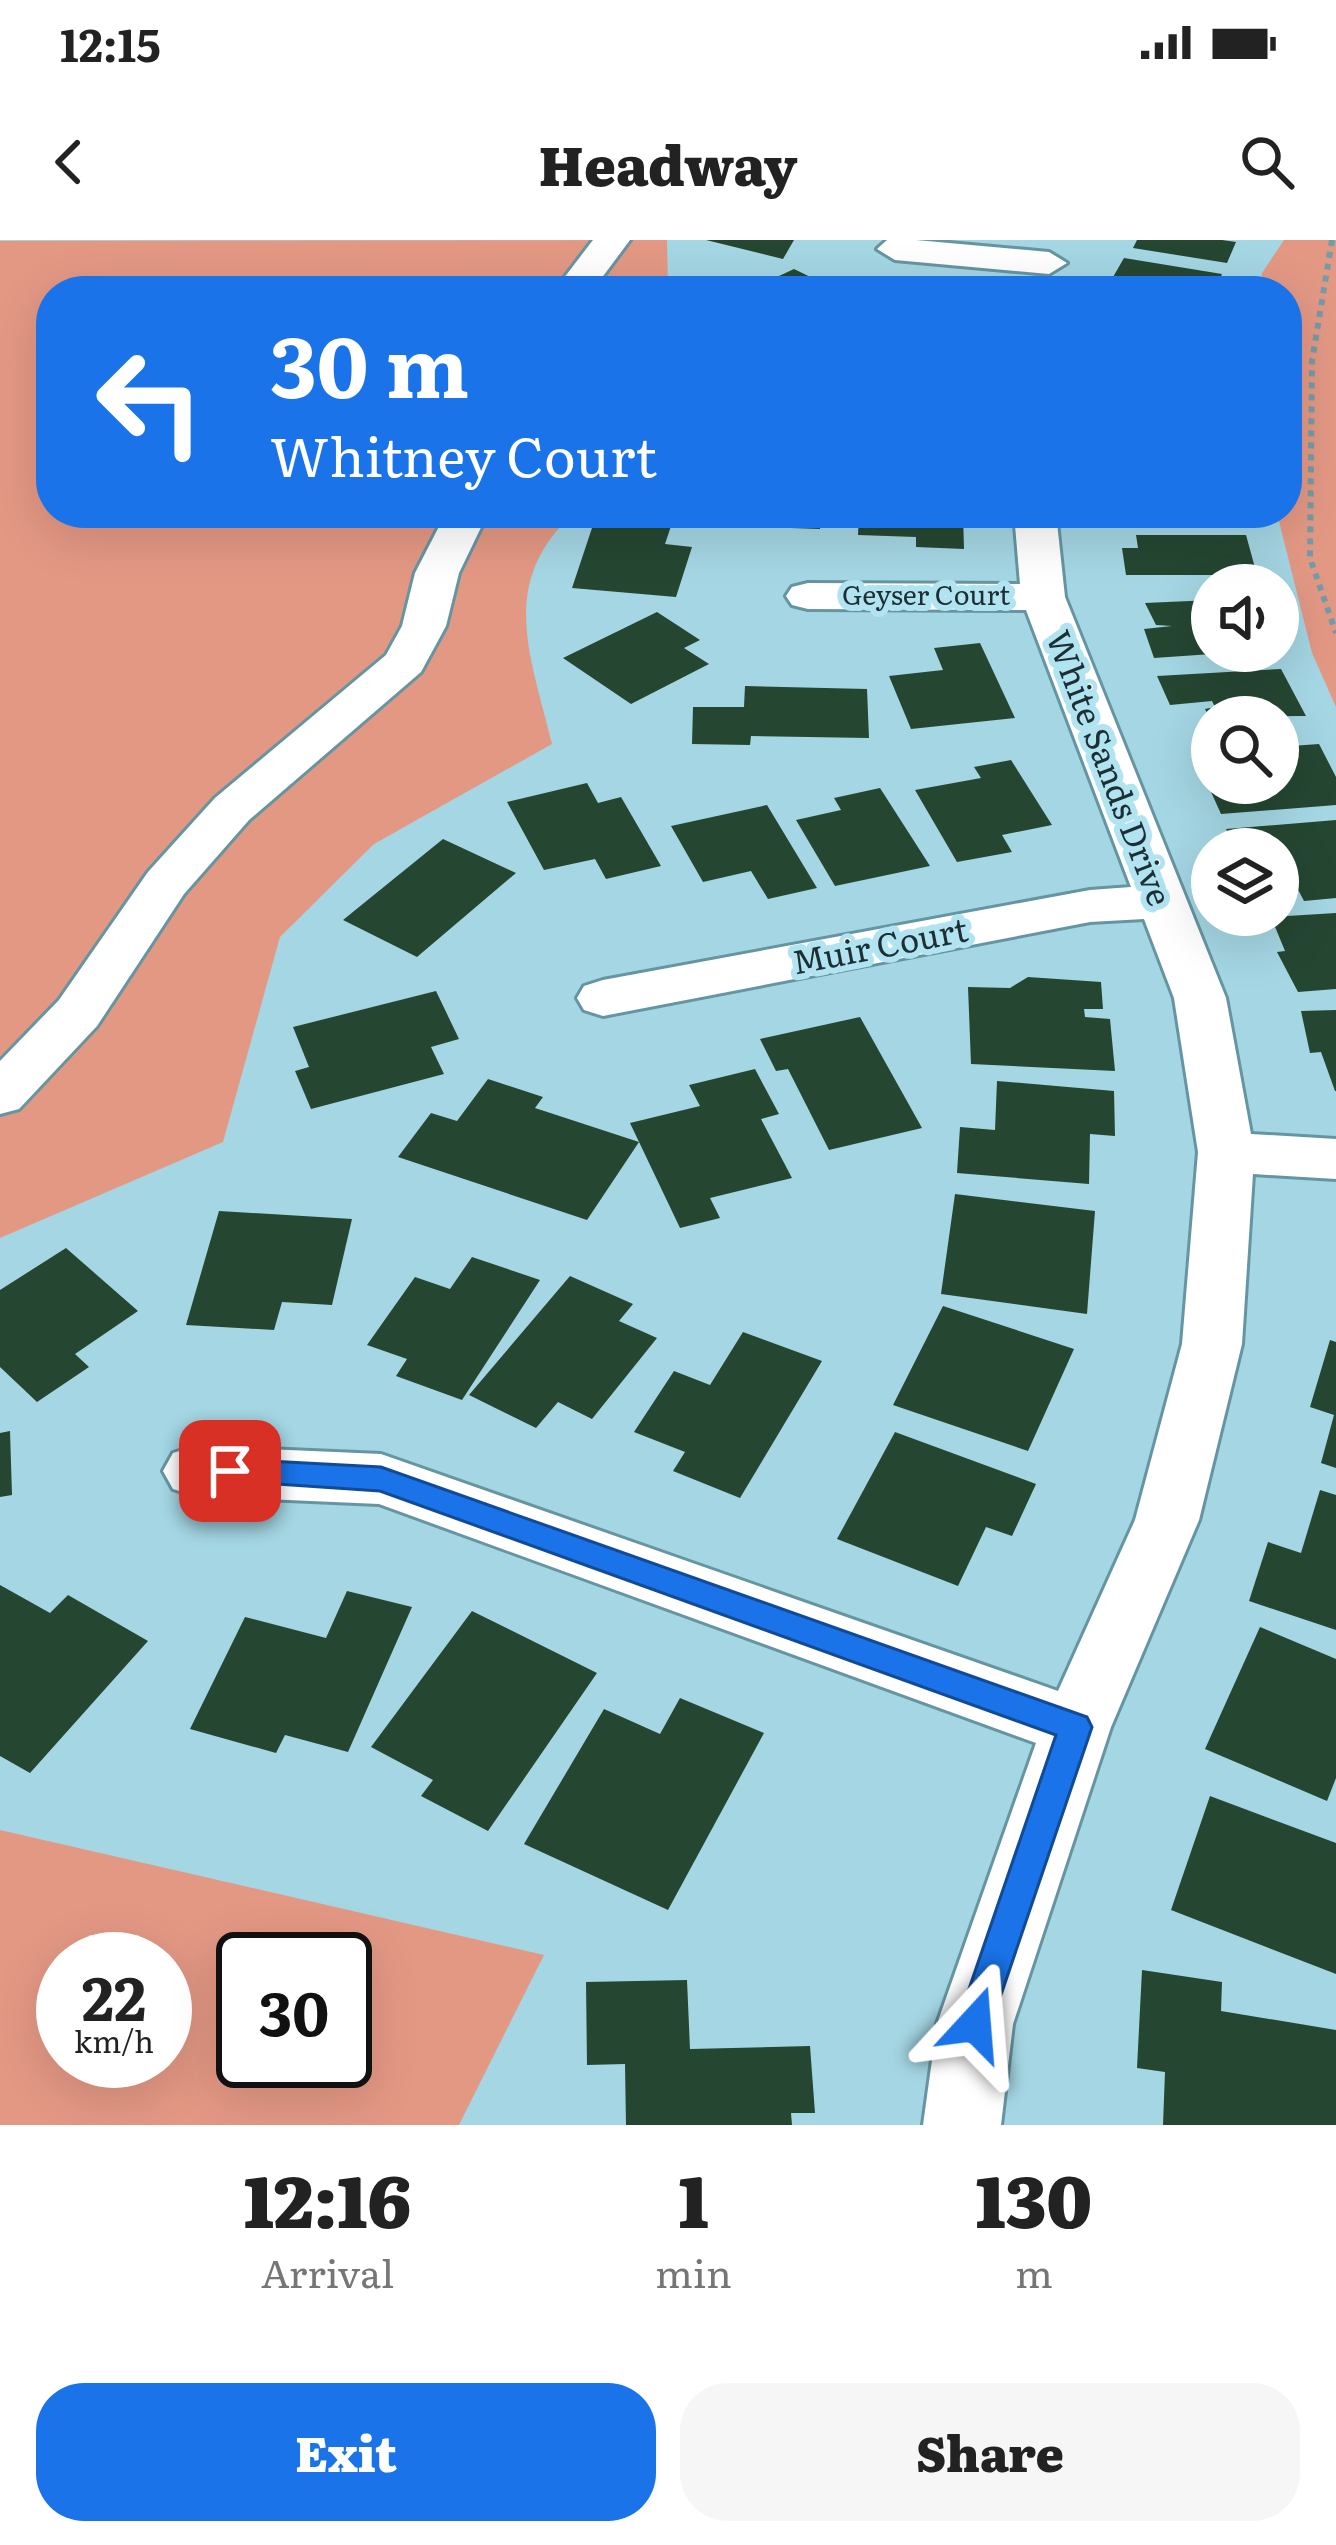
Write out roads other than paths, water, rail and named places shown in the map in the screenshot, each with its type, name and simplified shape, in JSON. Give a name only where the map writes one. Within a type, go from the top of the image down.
[{"type":"street","points":[[584,276],[612,240]]},
{"type":"street","points":[[896,249],[1051,265]]},
{"type":"street","points":[[0,1095],[78,1013],[166,883],[232,809],[405,662],[424,626],[437,573],[460,528]]},
{"type":"street","name":"White Sands Drive","points":[[962,2125],[975,2024],[1076,1727],[1167,1520],[1211,1344],[1226,1152],[1200,998],[1043,597],[1036,528]]},
{"type":"street","name":"Geyser Court","points":[[808,596],[1043,597]]},
{"type":"street","name":"Muir Court","points":[[603,998],[1090,906],[1159,902]]},
{"type":"street","points":[[1226,1152],[1336,1159]]},
{"type":"street","points":[[195,1471],[381,1479],[1076,1727]]}]
